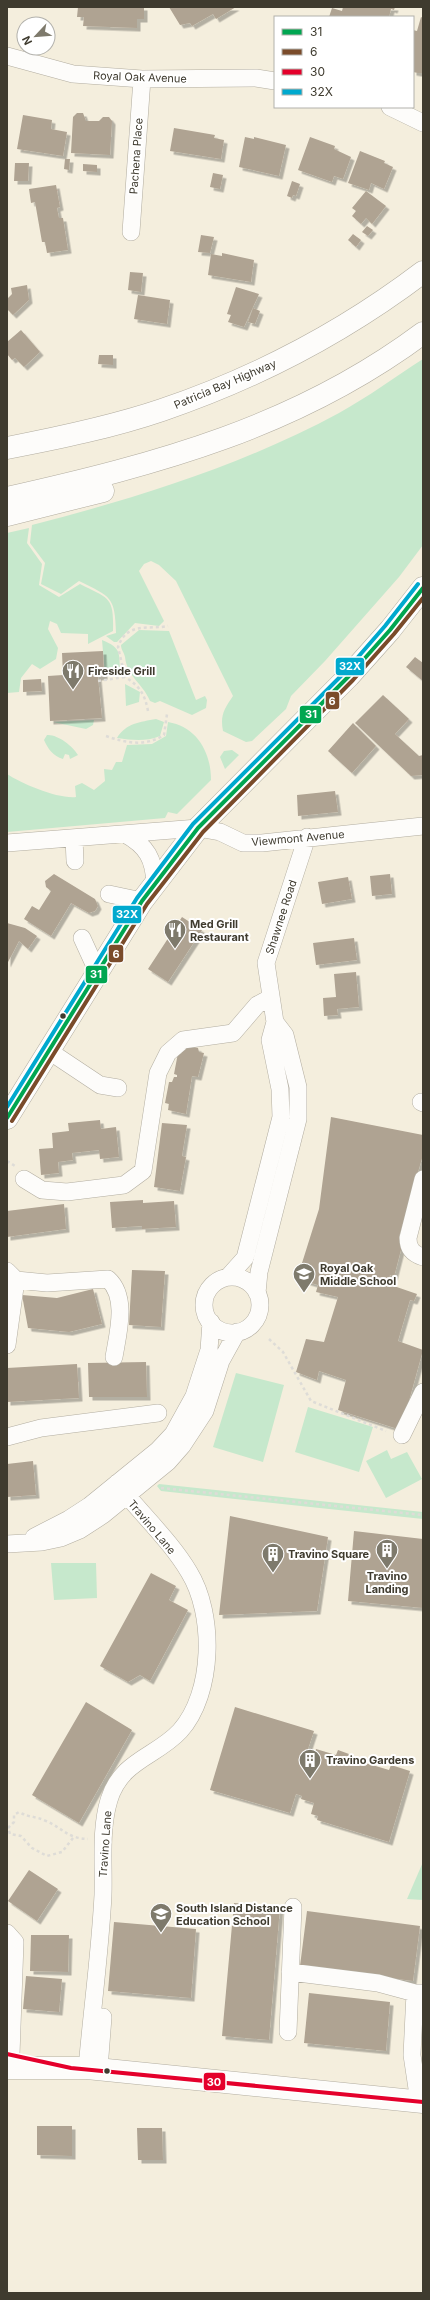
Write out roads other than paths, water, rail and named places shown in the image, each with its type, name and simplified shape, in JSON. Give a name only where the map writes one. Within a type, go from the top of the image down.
[{"type":"main road","name":"Patricia Bay Highway","points":[[7,448],[96,429],[169,407],[230,385],[331,335],[375,307],[423,272]]},
{"type":"main road","points":[[7,498],[100,477],[220,441],[268,422],[315,400],[362,373],[423,333]]},
{"type":"main road","points":[[7,515],[149,478],[217,456],[281,430],[332,403],[362,373]]},
{"type":"main road","points":[[7,437],[96,429]]},
{"type":"main road","points":[[7,1118],[142,901],[198,828],[359,665],[390,630],[423,588]]},
{"type":"main road","points":[[8,2059],[421,2102]]},
{"type":"street","name":"Royal Oak Avenue","points":[[7,56],[73,74],[142,79],[256,78],[274,81]]},
{"type":"street","name":"Pachena Place","points":[[131,232],[142,79]]},
{"type":"street","points":[[392,108],[423,123]]},
{"type":"street","name":"Viewmont Avenue","points":[[7,843],[198,828],[220,832],[243,843],[262,843],[307,837],[423,826]]},
{"type":"street","points":[[125,834],[139,842],[146,851],[152,862],[156,884]]},
{"type":"street","name":"Shawnee Road","points":[[276,1022],[270,998],[266,963],[307,837]]},
{"type":"street","points":[[74,838],[75,861]]},
{"type":"street","points":[[109,894],[142,901]]},
{"type":"street","points":[[82,938],[98,973]]},
{"type":"street","points":[[24,1179],[42,1190],[67,1192],[124,1185],[143,1171],[158,1073],[168,1053],[183,1040],[233,1033],[257,1005],[270,998]]},
{"type":"street","points":[[276,1022],[285,1035],[298,1087],[300,1106],[298,1119],[259,1272],[258,1293],[260,1301],[257,1318],[245,1330],[237,1332],[223,1330],[211,1322],[207,1315],[205,1299],[214,1284],[228,1277],[244,1258],[281,1118],[280,1089],[270,1040],[276,1022]]},
{"type":"street","points":[[49,1052],[100,1085],[118,1088]]},
{"type":"street","points":[[423,1180],[408,1238],[408,1246],[415,1254],[423,1257]]},
{"type":"street","points":[[7,1345],[12,1275],[47,1284],[108,1279],[115,1286],[120,1316],[114,1357]]},
{"type":"street","points":[[228,1277],[245,1280],[258,1293]]},
{"type":"street","points":[[121,1490],[173,1434],[183,1417],[194,1396],[209,1350],[211,1322]]},
{"type":"street","points":[[7,1544],[25,1542],[121,1490],[150,1477],[168,1462],[194,1429],[209,1400],[221,1361],[237,1332]]},
{"type":"street","points":[[402,1435],[423,1392]]},
{"type":"street","points":[[7,1436],[41,1428],[158,1413]]},
{"type":"street","name":"Travino Lane","points":[[86,2068],[103,2017],[94,1992],[102,1895],[105,1822],[109,1799],[118,1780],[129,1767],[167,1742],[180,1730],[192,1714],[200,1695],[205,1672],[208,1646],[199,1593],[189,1572],[121,1490]]},
{"type":"street","points":[[288,2032],[293,1907]]},
{"type":"street","points":[[7,1933],[15,1942],[8,2059]]},
{"type":"street","points":[[290,1972],[378,1983],[419,1993],[412,2055],[421,2102]]},
{"type":"place","name":"Fireside Grill","points":[[73,690]]},
{"type":"place","name":"Med Grill Restaurant","points":[[175,950]]},
{"type":"place","name":"Royal Oak Middle School","points":[[304,1294]]},
{"type":"place","name":"Travino Landing","points":[[387,1570]]},
{"type":"place","name":"Travino Square","points":[[273,1574]]},
{"type":"place","name":"Travino Gardens","points":[[310,1780]]},
{"type":"place","name":"South Island Distance Education School","points":[[161,1934]]}]
